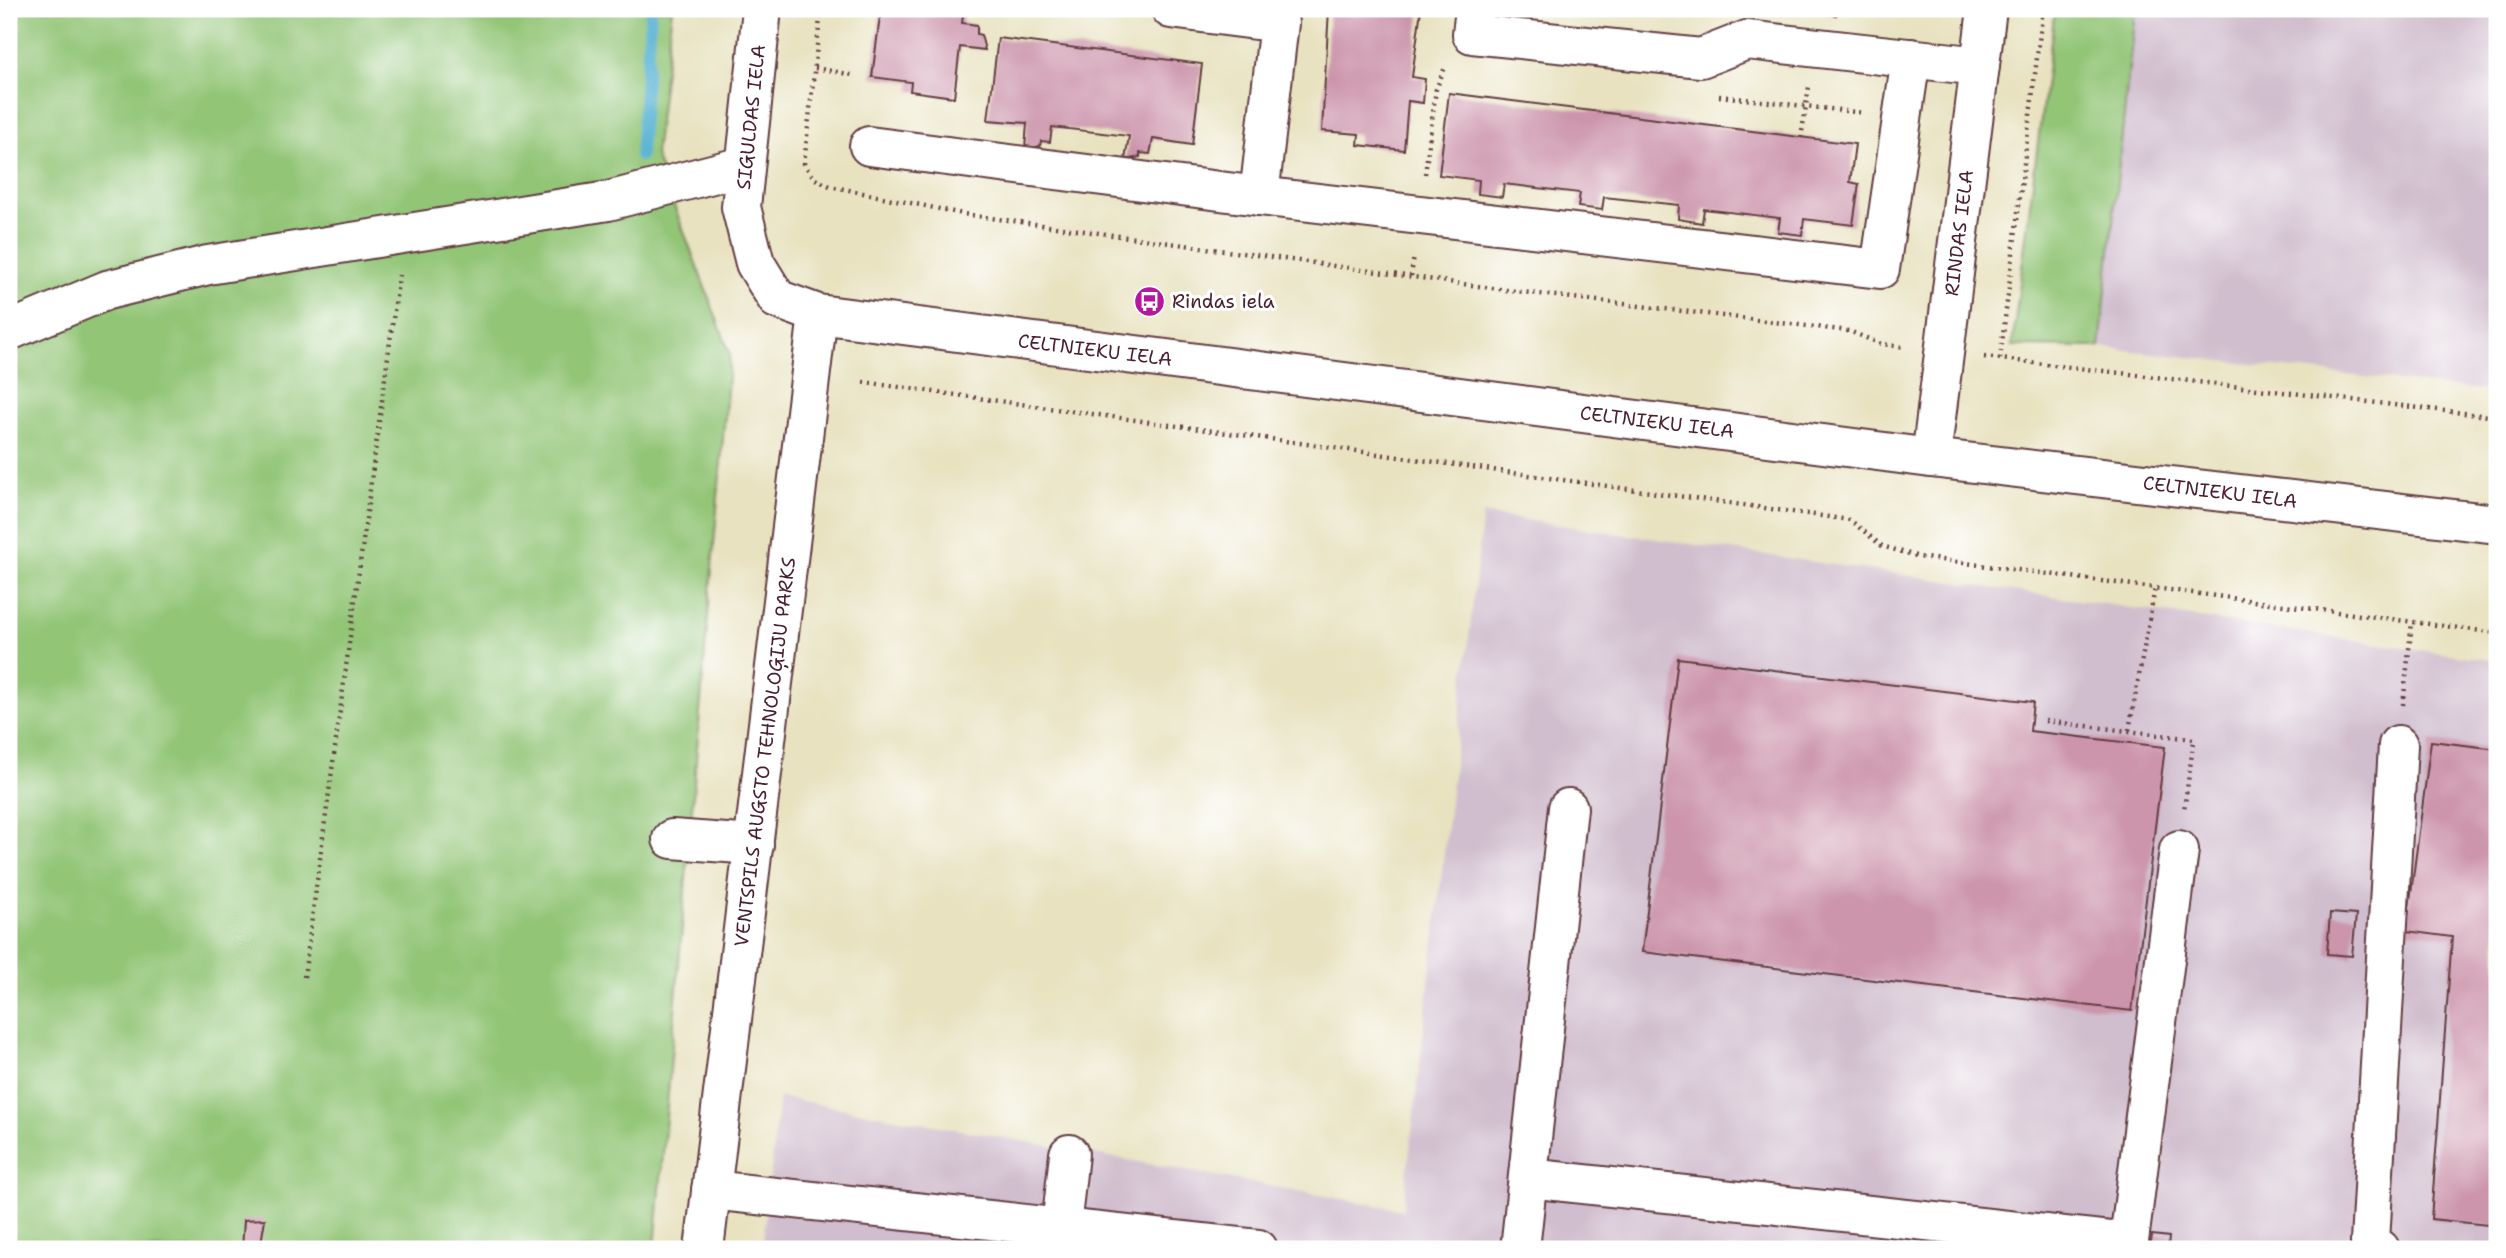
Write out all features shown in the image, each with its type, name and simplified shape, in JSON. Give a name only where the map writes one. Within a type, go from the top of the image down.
[{"type":"street","name":"SIGULDAS IELA","points":[[762,9],[743,166],[741,206],[755,263],[777,299],[818,314]]},
{"type":"street","points":[[1171,9],[1279,23],[1259,196]]},
{"type":"street","points":[[1475,9],[1472,34],[1701,58],[1749,24],[1911,58],[1980,66]]},
{"type":"street","name":"RINDAS IELA","points":[[1931,458],[1987,9]]},
{"type":"street","points":[[869,146],[1259,196],[1880,269],[1911,58]]},
{"type":"street","points":[[9,331],[107,290],[196,268],[608,201],[743,166]]},
{"type":"street","name":"CELTNIEKU IELA","points":[[818,314],[1931,458],[2497,524]]},
{"type":"street","name":"VENTSPILS AUGSTO TEHNOLOĢIJU PARKS","points":[[704,1249],[818,314]]},
{"type":"street","points":[[2380,1249],[2370,1242],[2398,744]]},
{"type":"street","points":[[1520,1249],[1568,808]]},
{"type":"street","points":[[672,839],[754,845]]},
{"type":"street","points":[[1528,1178],[2128,1246],[2179,850]]},
{"type":"street","points":[[1062,1228],[1069,1154]]},
{"type":"street","points":[[711,1189],[1258,1249]]},
{"type":"path","points":[[821,9],[804,164],[815,179],[830,186],[963,214],[1411,276],[1849,331],[1881,344],[2497,416]]},
{"type":"path","points":[[2000,359],[2043,9]]},
{"type":"path","points":[[1411,276],[1436,89],[1444,65]]},
{"type":"path","points":[[815,68],[853,75]]},
{"type":"path","points":[[304,977],[405,236]]},
{"type":"path","points":[[863,382],[1850,520],[1882,546],[1919,557],[2497,633]]},
{"type":"path","points":[[2129,730],[2155,588]]},
{"type":"path","points":[[2398,744],[2412,622]]},
{"type":"path","points":[[2045,721],[2194,739],[2179,850]]},
{"type":"shaded area","points":[[2135,9],[2497,9],[2497,392],[2100,347]]},
{"type":"shaded area","points":[[1483,514],[2497,661],[2497,1249],[762,1249],[779,1097],[1403,1210]]},
{"type":"green space","points":[[9,9],[672,9],[655,155],[730,354],[655,1249],[9,1249]]},
{"type":"green space","points":[[2055,9],[2135,9],[2100,347],[2012,346]]},
{"type":"building","points":[[881,9],[964,9],[962,23],[977,25],[977,34],[981,35],[985,50],[960,47],[954,97],[910,91],[911,82],[872,77]]},
{"type":"building","points":[[1329,9],[1421,9],[1412,77],[1425,79],[1423,103],[1408,101],[1404,150],[1358,145],[1359,134],[1322,131]]},
{"type":"building","points":[[1823,9],[1837,9],[1836,15],[1822,13]]},
{"type":"building","points":[[998,38],[1202,64],[1192,145],[1153,139],[1150,154],[1140,153],[1140,157],[1125,160],[1129,136],[1052,127],[1050,142],[1041,141],[1040,146],[1025,149],[1027,123],[988,120]]},
{"type":"building","points":[[1449,93],[1855,144],[1850,182],[1859,184],[1853,225],[1804,219],[1802,235],[1778,232],[1780,218],[1704,209],[1702,223],[1678,219],[1679,205],[1604,197],[1602,210],[1578,207],[1580,193],[1504,184],[1502,197],[1478,194],[1479,180],[1439,175]]},
{"type":"building","points":[[1678,658],[2033,702],[2030,731],[2165,747],[2132,1011],[1642,952]]},
{"type":"building","points":[[2431,741],[2497,749],[2497,1226],[2431,1219],[2452,937],[2406,931]]},
{"type":"building","points":[[2330,913],[2356,915],[2352,956],[2327,954]]},
{"type":"building","points":[[265,1219],[260,1249],[242,1249],[244,1220]]},
{"type":"building","points":[[2152,1235],[2169,1237],[2168,1249],[2150,1249]]},
{"type":"waterway","points":[[640,156],[651,9]]},
{"type":"place","name":"Rindas iela","points":[[1149,301]]}]
